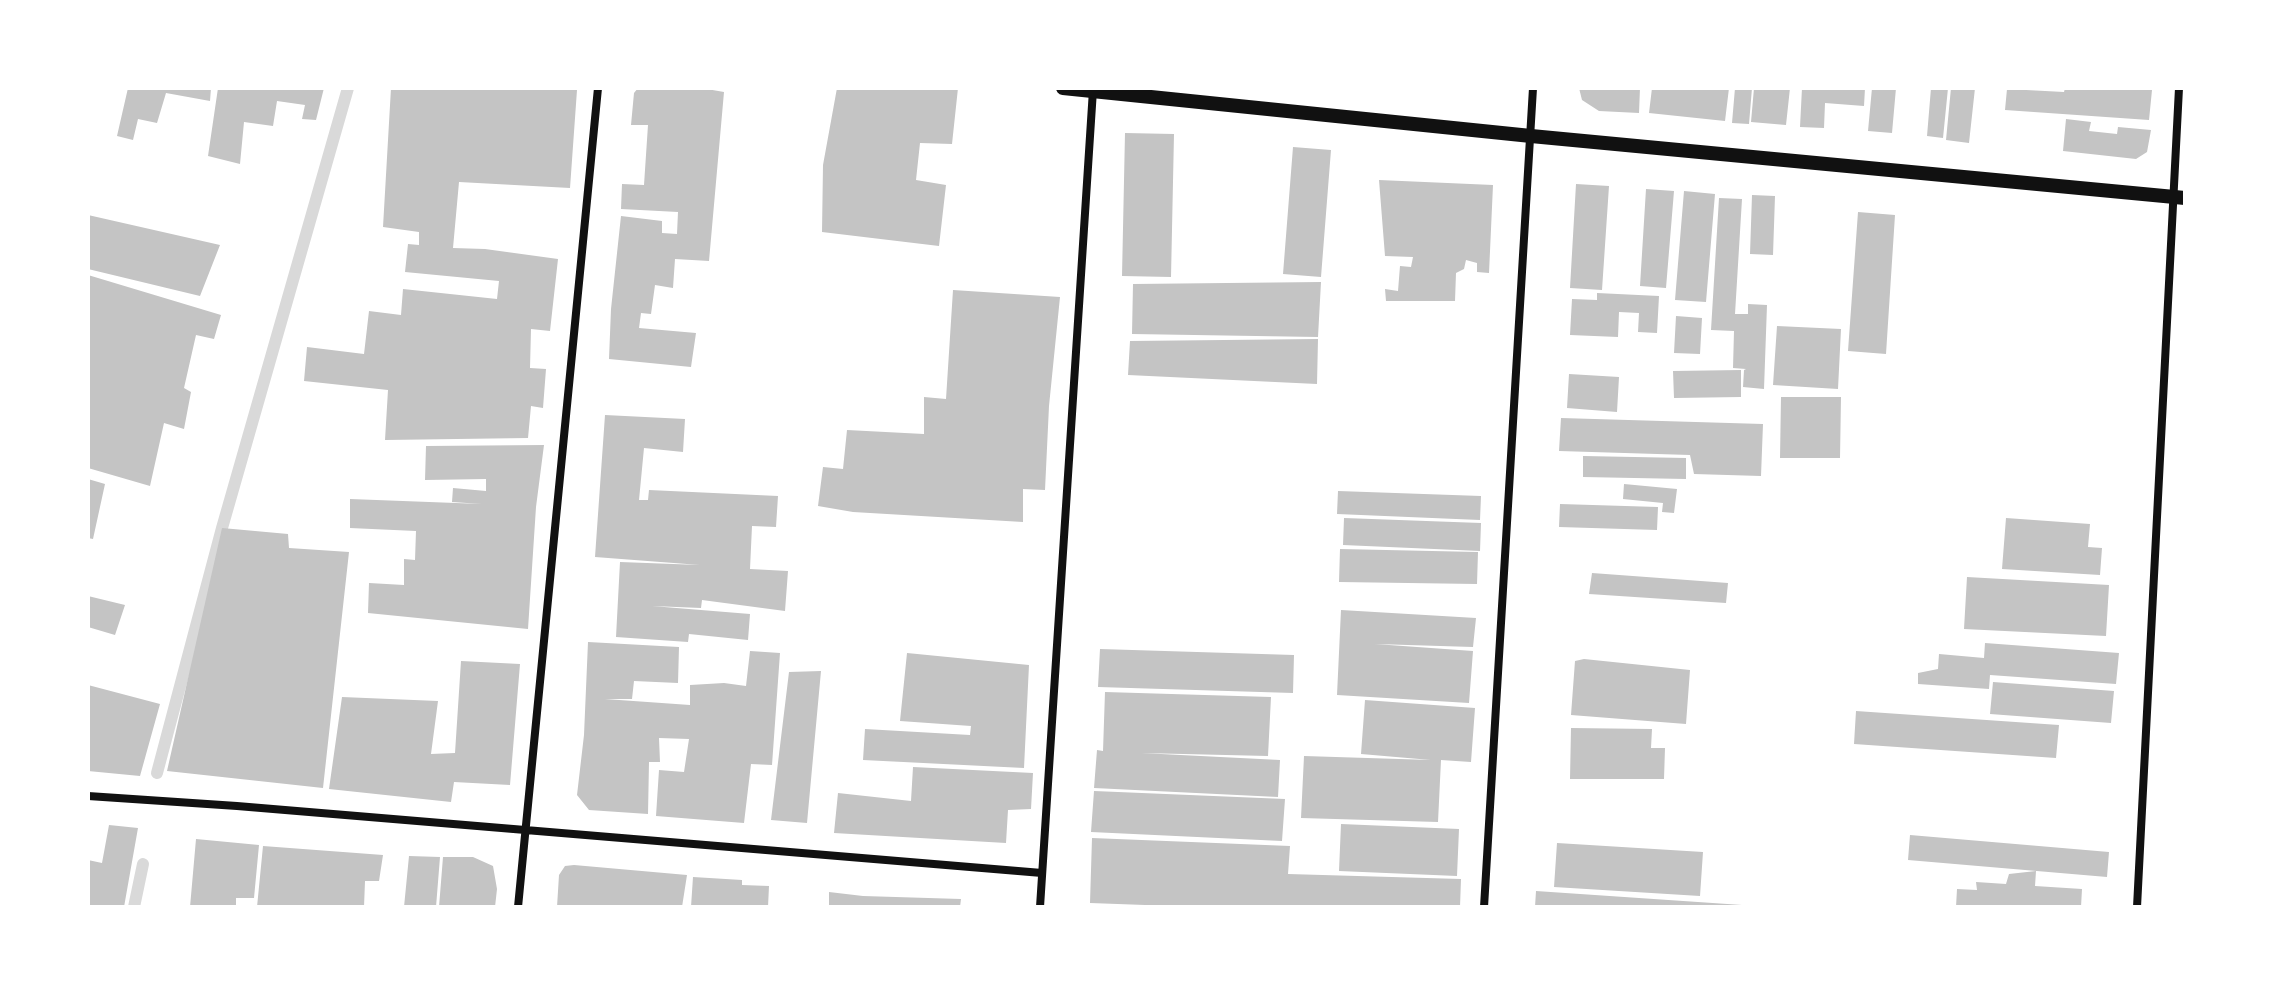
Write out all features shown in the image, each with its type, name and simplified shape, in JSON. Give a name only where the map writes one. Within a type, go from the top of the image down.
[{"type":"street","points":[[518,907],[598,88]]},
{"type":"street","points":[[1063,88],[2179,198]]},
{"type":"street","points":[[1484,907],[1533,88]]},
{"type":"street","points":[[2137,907],[2179,198],[2179,88]]},
{"type":"street","points":[[1040,907],[1094,90]]},
{"type":"street","points":[[88,796],[1042,873]]},
{"type":"building","points":[[128,88],[211,88],[210,101],[166,93],[157,123],[138,119],[133,140],[117,136]]},
{"type":"building","points":[[218,88],[324,88],[316,120],[302,119],[305,105],[277,101],[273,126],[244,122],[240,164],[208,156]]},
{"type":"building","points":[[391,88],[577,90],[570,188],[459,182],[453,248],[558,259],[550,331],[531,329],[530,368],[546,369],[543,408],[531,406],[528,438],[385,440],[388,390],[304,381],[307,347],[364,354],[369,311],[401,315],[403,289],[497,299],[499,281],[405,272],[408,244],[419,245],[419,232],[383,227]]},
{"type":"building","points":[[638,88],[701,88],[724,92],[709,261],[675,259],[673,288],[655,285],[651,314],[641,313],[639,328],[696,333],[691,367],[609,359],[621,216],[662,221],[662,233],[677,234],[678,212],[621,209],[622,184],[644,185],[648,125],[631,125],[634,93]]},
{"type":"building","points":[[837,88],[958,88],[952,144],[920,143],[916,180],[946,185],[939,246],[822,232],[823,165]]},
{"type":"building","points":[[1579,88],[1640,88],[1639,113],[1599,111],[1582,100]]},
{"type":"building","points":[[1652,88],[1729,88],[1725,121],[1649,113]]},
{"type":"building","points":[[1735,88],[1752,88],[1749,124],[1732,123]]},
{"type":"building","points":[[1754,88],[1790,88],[1786,125],[1751,122]]},
{"type":"building","points":[[1802,88],[1865,88],[1864,106],[1825,103],[1824,128],[1800,127]]},
{"type":"building","points":[[1872,88],[1896,88],[1892,133],[1868,131]]},
{"type":"building","points":[[1931,88],[1948,88],[1943,138],[1927,136]]},
{"type":"building","points":[[1951,88],[1975,88],[1969,143],[1946,140]]},
{"type":"building","points":[[2065,88],[2152,90],[2149,120],[2005,110],[2007,89],[2064,92]]},
{"type":"building","points":[[2066,119],[2091,122],[2089,131],[2117,134],[2118,127],[2151,130],[2147,152],[2136,159],[2063,151]]},
{"type":"building","points":[[1125,133],[1174,134],[1171,277],[1122,276]]},
{"type":"building","points":[[1293,147],[1331,150],[1321,277],[1283,274]]},
{"type":"building","points":[[1379,180],[1493,185],[1489,273],[1477,272],[1477,263],[1466,260],[1464,269],[1456,273],[1455,301],[1386,301],[1385,289],[1398,291],[1400,266],[1411,267],[1413,257],[1385,256]]},
{"type":"building","points":[[1576,184],[1609,186],[1602,290],[1570,288]]},
{"type":"building","points":[[1646,189],[1674,191],[1666,288],[1640,286]]},
{"type":"building","points":[[1684,191],[1715,194],[1706,302],[1675,300]]},
{"type":"building","points":[[1752,195],[1775,196],[1773,255],[1750,254]]},
{"type":"building","points":[[1719,198],[1742,199],[1735,314],[1748,314],[1748,304],[1767,305],[1764,389],[1743,387],[1746,369],[1733,368],[1734,331],[1711,330]]},
{"type":"building","points":[[1858,212],[1895,215],[1886,354],[1848,351]]},
{"type":"building","points":[[88,215],[220,245],[200,296],[88,269]]},
{"type":"building","points":[[88,275],[221,315],[214,339],[196,335],[184,388],[191,392],[184,429],[164,423],[150,486],[88,468]]},
{"type":"building","points":[[1321,282],[1318,337],[1132,334],[1133,284]]},
{"type":"building","points":[[953,290],[1060,297],[1049,406],[1045,490],[1023,489],[1023,522],[853,512],[818,506],[823,467],[843,469],[847,430],[924,434],[924,397],[946,399]]},
{"type":"building","points":[[1597,293],[1659,296],[1657,333],[1638,332],[1639,313],[1619,312],[1618,337],[1570,335],[1572,299],[1597,300]]},
{"type":"building","points":[[1676,316],[1702,318],[1700,354],[1674,353]]},
{"type":"building","points":[[1777,326],[1841,329],[1838,389],[1773,385]]},
{"type":"building","points":[[1318,339],[1317,384],[1128,375],[1130,341]]},
{"type":"building","points":[[1741,370],[1741,397],[1674,398],[1673,371]]},
{"type":"building","points":[[1569,374],[1619,377],[1617,412],[1567,408]]},
{"type":"building","points":[[1781,397],[1841,397],[1840,458],[1780,458]]},
{"type":"building","points":[[605,415],[685,419],[683,452],[644,448],[639,500],[648,500],[649,490],[778,496],[776,527],[752,526],[750,569],[788,571],[785,611],[702,600],[701,608],[652,606],[750,614],[748,640],[689,634],[688,642],[616,637],[620,562],[700,565],[595,557]]},
{"type":"building","points":[[1561,418],[1763,424],[1761,476],[1694,474],[1690,455],[1559,451]]},
{"type":"building","points":[[544,445],[536,507],[528,629],[368,613],[369,583],[404,585],[404,559],[415,560],[416,531],[350,528],[350,499],[482,504],[452,502],[453,488],[486,491],[486,479],[425,480],[426,446]]},
{"type":"building","points":[[1583,456],[1686,458],[1686,479],[1583,477]]},
{"type":"building","points":[[88,479],[105,484],[93,539],[88,538]]},
{"type":"building","points":[[1624,484],[1677,489],[1674,513],[1662,512],[1663,503],[1623,499]]},
{"type":"building","points":[[1338,491],[1481,496],[1480,520],[1337,514]]},
{"type":"building","points":[[1560,504],[1658,507],[1657,530],[1559,527]]},
{"type":"building","points":[[1344,518],[1481,523],[1480,551],[1343,545]]},
{"type":"building","points":[[2006,518],[2090,524],[2088,547],[2102,548],[2100,575],[2002,569]]},
{"type":"building","points":[[222,528],[288,534],[289,548],[349,552],[323,788],[167,771]]},
{"type":"building","points":[[1340,549],[1478,552],[1477,584],[1339,582]]},
{"type":"building","points":[[1592,573],[1728,583],[1726,603],[1589,594]]},
{"type":"building","points":[[1967,577],[2109,585],[2106,636],[1964,629]]},
{"type":"building","points":[[88,596],[125,605],[115,635],[88,627]]},
{"type":"building","points":[[1341,610],[1476,618],[1473,647],[1375,644],[1473,651],[1469,703],[1337,695]]},
{"type":"building","points":[[588,642],[679,647],[678,683],[634,681],[632,699],[605,699],[690,705],[690,685],[724,683],[746,686],[750,651],[780,653],[772,765],[751,764],[744,823],[656,816],[659,770],[684,772],[689,739],[659,738],[660,762],[649,762],[648,814],[589,810],[577,795],[584,735]]},
{"type":"building","points":[[1985,643],[2119,653],[2116,684],[1990,675],[1989,689],[1918,684],[1918,673],[1938,669],[1939,654],[1984,658]]},
{"type":"building","points":[[1100,649],[1294,655],[1293,693],[1098,687]]},
{"type":"building","points":[[907,653],[1029,665],[1024,768],[863,760],[865,729],[970,735],[971,726],[900,721]]},
{"type":"building","points":[[1584,659],[1690,670],[1686,724],[1571,715],[1575,661]]},
{"type":"building","points":[[461,661],[520,664],[510,785],[454,782],[451,802],[329,789],[342,697],[438,701],[431,754],[455,753]]},
{"type":"building","points":[[821,671],[807,823],[771,820],[789,672]]},
{"type":"building","points":[[1993,682],[2114,691],[2111,723],[1990,714]]},
{"type":"building","points":[[88,685],[160,704],[140,776],[88,771]]},
{"type":"building","points":[[1105,692],[1271,697],[1268,756],[1141,753],[1280,760],[1278,797],[1094,788],[1097,750],[1103,751]]},
{"type":"building","points":[[1365,700],[1475,708],[1471,762],[1441,760],[1438,822],[1301,818],[1304,756],[1431,760],[1361,754]]},
{"type":"building","points":[[1856,711],[2059,725],[2056,758],[1854,744]]},
{"type":"building","points":[[1571,728],[1652,729],[1651,748],[1665,748],[1664,779],[1570,779]]},
{"type":"building","points":[[913,767],[1033,773],[1031,809],[1008,810],[1006,843],[834,833],[838,793],[911,801]]},
{"type":"building","points":[[1094,791],[1285,799],[1282,841],[1091,832]]},
{"type":"building","points":[[1341,824],[1459,829],[1457,876],[1339,871]]},
{"type":"building","points":[[109,825],[138,828],[124,907],[88,907],[88,860],[102,863]]},
{"type":"building","points":[[1910,835],[2109,852],[2107,877],[1908,860]]},
{"type":"building","points":[[1092,838],[1290,846],[1288,874],[1461,879],[1460,907],[1200,907],[1090,903]]},
{"type":"building","points":[[196,839],[259,845],[254,898],[236,898],[236,907],[190,907]]},
{"type":"building","points":[[1557,843],[1703,852],[1700,896],[1554,887]]},
{"type":"building","points":[[263,846],[383,855],[379,881],[365,881],[364,907],[257,907]]},
{"type":"building","points":[[409,856],[440,857],[436,907],[404,907]]},
{"type":"building","points":[[443,857],[473,857],[493,866],[497,889],[495,907],[439,907]]},
{"type":"building","points":[[565,866],[687,875],[682,907],[557,907],[559,875]]},
{"type":"building","points":[[2036,871],[2035,886],[2082,889],[2081,907],[1956,907],[1957,889],[1977,890],[1976,882],[2006,884],[2009,874]]},
{"type":"building","points":[[693,877],[742,880],[742,885],[769,886],[768,907],[691,907]]},
{"type":"building","points":[[1536,891],[1742,905],[1742,907],[1535,907]]},
{"type":"building","points":[[829,892],[961,899],[960,907],[829,907]]},
{"type":"waterway","points":[[157,773],[222,528],[348,88]]},
{"type":"waterway","points":[[134,907],[143,864]]}]
